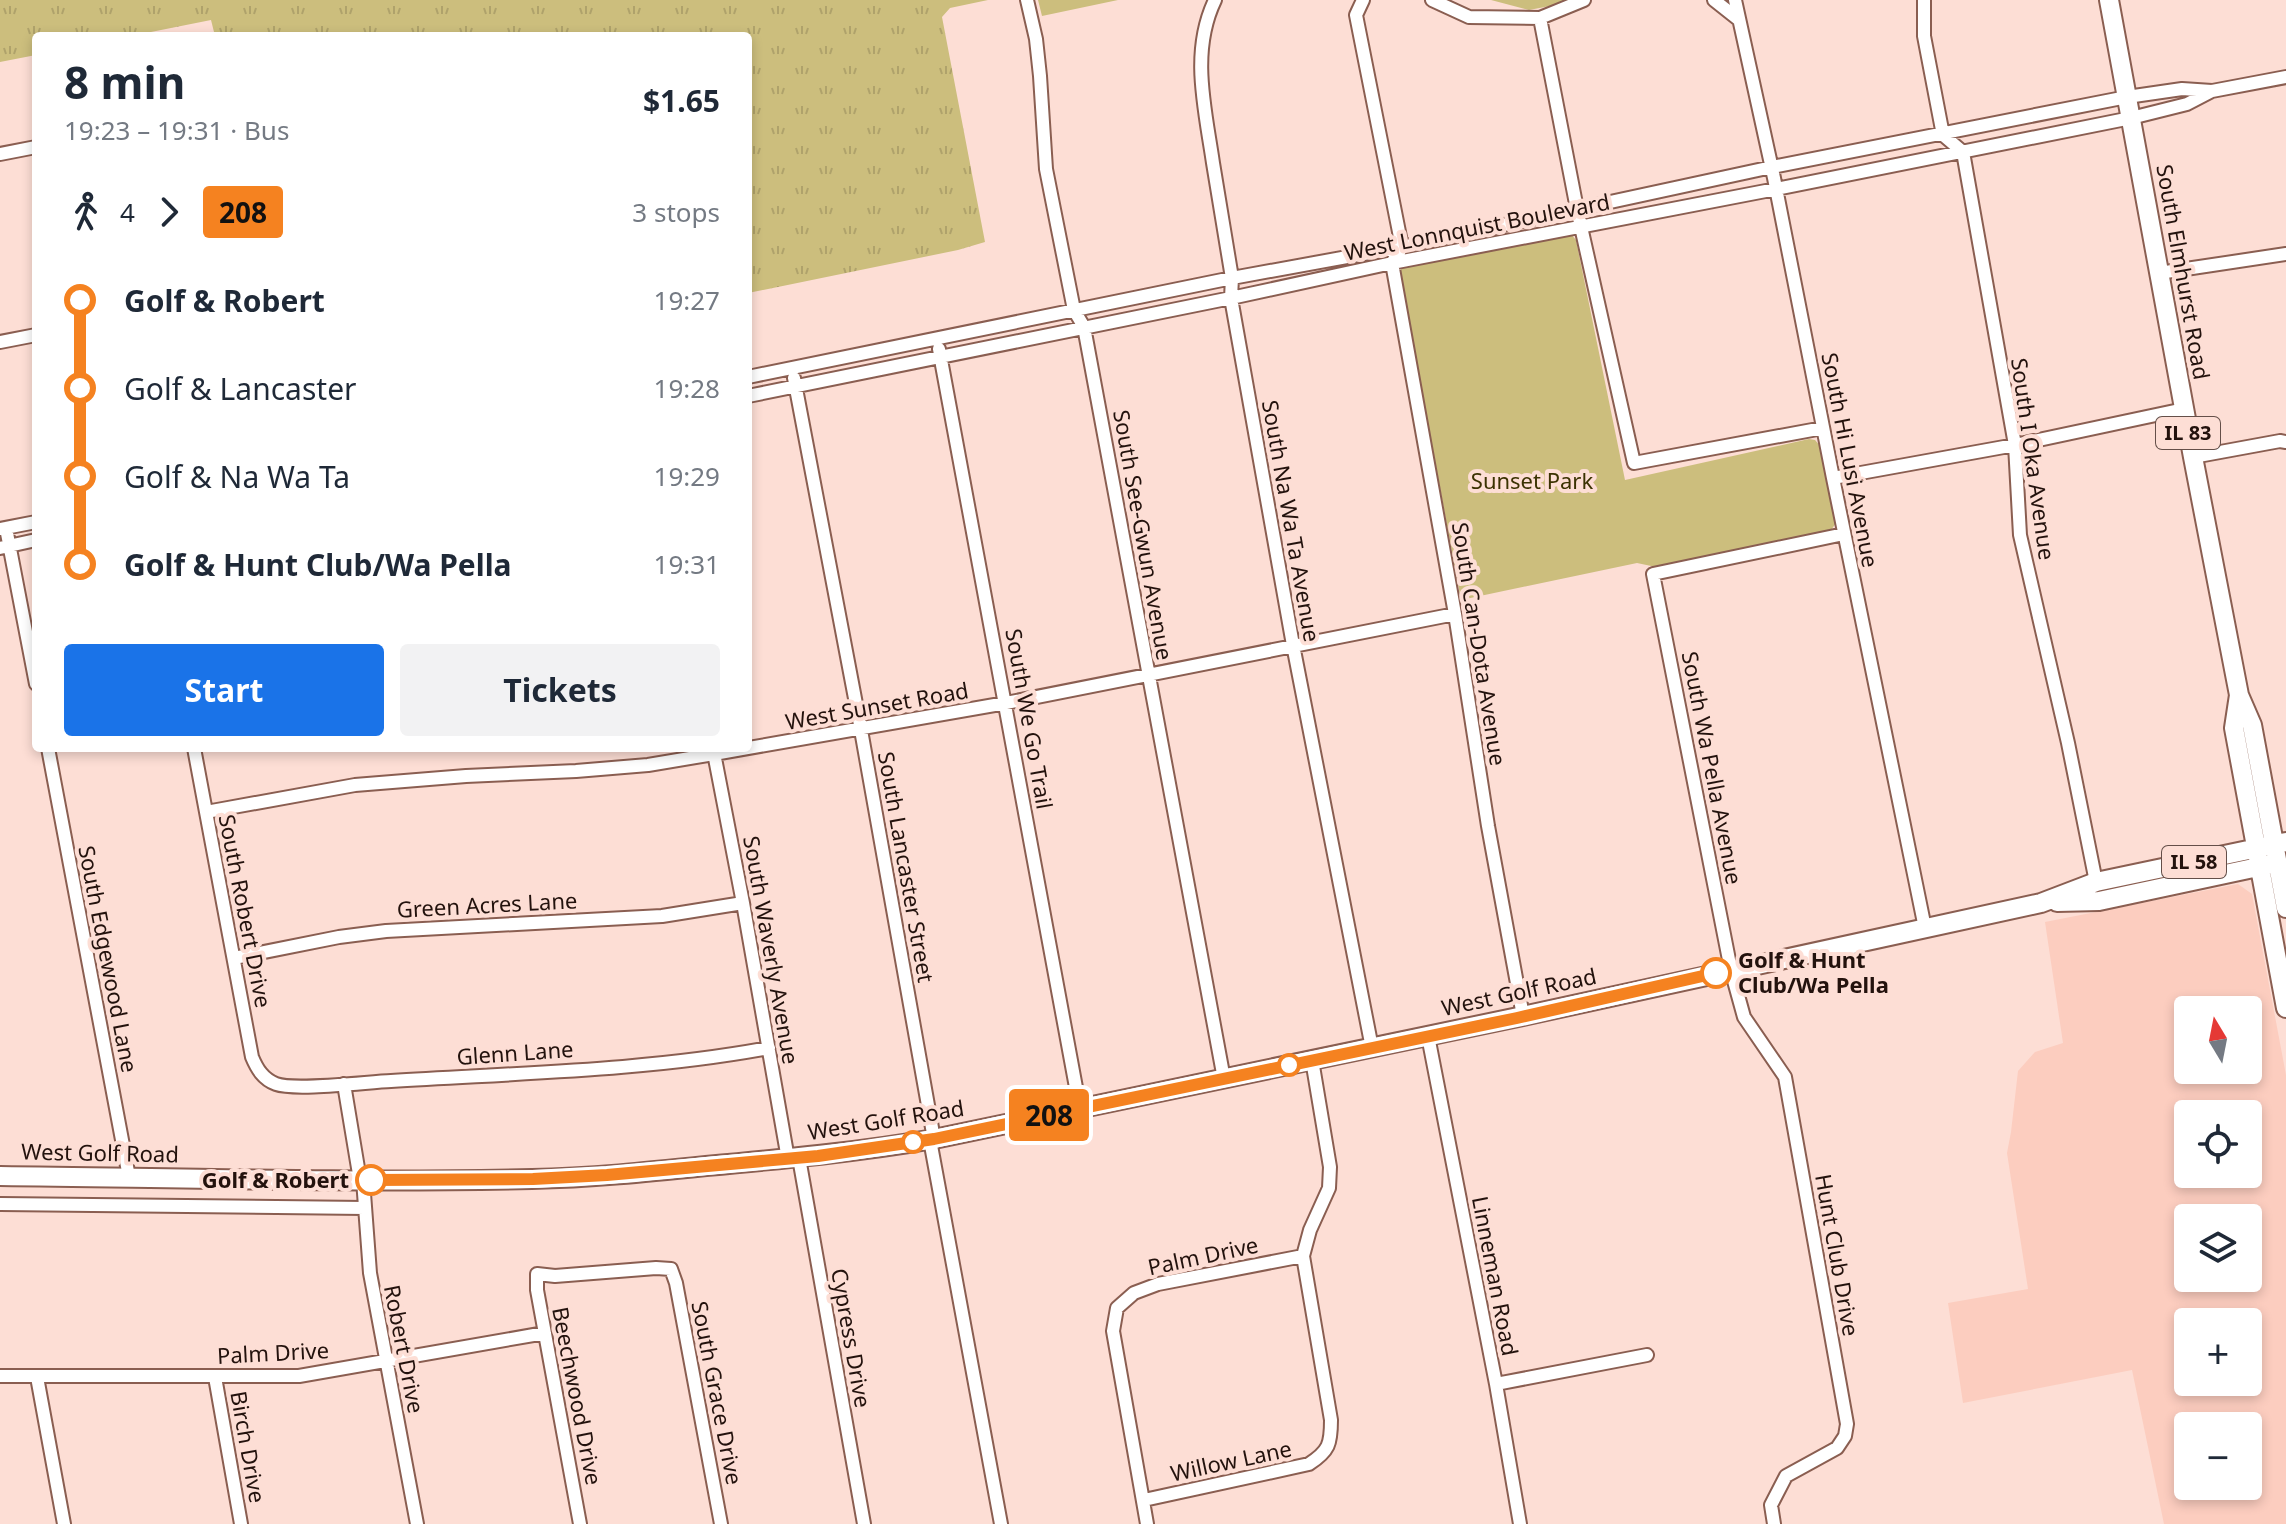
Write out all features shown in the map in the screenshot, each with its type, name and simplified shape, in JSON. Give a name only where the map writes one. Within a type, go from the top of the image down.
[{"type":"main road","name":"South Elmhurst Road","points":[[2109,0],[2239,695],[2252,725],[2286,908]]},
{"type":"main road","name":"South Elmhurst Road","points":[[2274,854],[2286,1008]]},
{"type":"main road","name":"West Golf Road","points":[[2044,903],[2096,882],[2274,854]]},
{"type":"main road","name":"West Golf Road","points":[[0,1176],[362,1180],[577,1177],[794,1159],[932,1139],[1080,1109],[2044,903],[2099,901],[2274,854]]},
{"type":"street","name":"South See-Gwun Avenue","points":[[1027,0],[1036,39],[1046,169],[1074,310],[1084,327],[1224,1079]]},
{"type":"street","name":"South Na Wa Ta Avenue","points":[[1215,0],[1202,38],[1201,83],[1232,278],[1231,298],[1293,645],[1372,1048]]},
{"type":"street","points":[[1363,0],[1356,15],[1402,247],[1392,263]]},
{"type":"street","points":[[1432,0],[1469,17],[1540,18],[1584,0]]},
{"type":"street","points":[[1714,0],[1738,19]]},
{"type":"street","name":"South Hi Lusi Avenue","points":[[1735,0],[1772,167],[1925,928]]},
{"type":"street","points":[[1924,0],[1924,36],[1943,135],[1963,152]]},
{"type":"street","points":[[1540,18],[1577,209],[1634,463],[1823,428]]},
{"type":"street","name":"West Lonnquist Boulevard","points":[[752,376],[1232,278],[1402,247],[1772,167],[2127,97],[2182,89],[2212,91],[2286,77]]},
{"type":"street","name":"West Lonnquist Boulevard","points":[[752,395],[1392,263],[2131,118],[2187,104],[2212,91]]},
{"type":"street","points":[[0,154],[32,148]]},
{"type":"street","name":"South I Oka Avenue","points":[[1963,152],[2015,445],[2020,535],[2096,882]]},
{"type":"street","points":[[2159,273],[2286,254]]},
{"type":"street","name":"South Can-Dota Avenue","points":[[1392,263],[1523,1016]]},
{"type":"street","points":[[0,342],[32,336]]},
{"type":"street","name":"South We Go Trail","points":[[937,338],[1080,1109]]},
{"type":"street","name":"South Lancaster Street","points":[[791,367],[861,730],[1001,1524]]},
{"type":"street","points":[[1833,478],[2015,445],[2184,409]]},
{"type":"street","points":[[2193,457],[2286,442]]},
{"type":"street","points":[[32,523],[3,528],[32,666]]},
{"type":"street","name":"South Wa Pella Avenue","points":[[1731,970],[1653,574],[1844,534]]},
{"type":"street","points":[[5,547],[32,541]]},
{"type":"street","name":"West Sunset Road","points":[[752,746],[861,730],[1006,703],[1455,614]]},
{"type":"street","name":"South Edgewood Lane","points":[[49,752],[129,1177]]},
{"type":"street","name":"South Robert Drive","points":[[195,752],[252,1057],[265,1078]]},
{"type":"street","name":"West Sunset Road","points":[[206,812],[355,785],[648,765],[709,752]]},
{"type":"street","name":"South Waverly Avenue","points":[[714,752],[769,1048],[794,1159]]},
{"type":"street","name":"Green Acres Lane","points":[[234,958],[386,931],[662,916],[743,903]]},
{"type":"street","name":"Hunt Club Drive","points":[[1731,970],[1744,1017],[1785,1077],[1847,1424],[1845,1436],[1837,1448],[1786,1476],[1771,1505],[1774,1524]]},
{"type":"street","name":"Linneman Road","points":[[1428,1036],[1520,1524]]},
{"type":"street","name":"Glenn Lane","points":[[265,1078],[287,1086],[344,1084],[655,1064],[769,1048]]},
{"type":"street","points":[[1303,1256],[1310,1230],[1329,1188],[1330,1167],[1312,1060]]},
{"type":"street","name":"Robert Drive","points":[[344,1084],[362,1180],[370,1273],[417,1524]]},
{"type":"street","name":"Cypress Drive","points":[[794,1159],[864,1524]]},
{"type":"street","points":[[0,1204],[365,1208]]},
{"type":"street","name":"Palm Drive","points":[[1144,1500],[1113,1331],[1117,1308],[1134,1293],[1158,1284],[1303,1256]]},
{"type":"street","name":"Willow Lane","points":[[1144,1500],[1309,1464],[1324,1454],[1331,1438],[1331,1420],[1303,1256]]},
{"type":"street","name":"South Grace Drive","points":[[537,1274],[555,1276],[671,1269],[721,1524]]},
{"type":"street","name":"Beechwood Drive","points":[[537,1274],[537,1290],[580,1524]]},
{"type":"street","name":"Palm Drive","points":[[0,1376],[299,1376],[545,1333]]},
{"type":"street","points":[[1496,1384],[1647,1355]]},
{"type":"street","points":[[37,1377],[64,1524]]},
{"type":"street","name":"Birch Drive","points":[[215,1377],[241,1524]]},
{"type":"street","points":[[1144,1500],[1147,1524]]},
{"type":"shaded area","points":[[2238,884],[2252,894],[2286,1075],[2286,1524],[2164,1524],[2132,1370],[1963,1403],[1948,1303],[2028,1289],[2007,1153],[2018,1071],[2035,1052],[2063,1043],[2045,922]]},
{"type":"green space","points":[[0,0],[988,0],[950,8],[942,17],[985,242],[752,292],[752,32],[214,32],[211,20],[151,32],[32,32],[32,56],[0,62]]},
{"type":"green space","points":[[1038,0],[1118,0],[1042,16]]},
{"type":"green space","points":[[1491,0],[1567,0],[1529,10]]},
{"type":"green space","name":"Sunset Park","points":[[1571,234],[1576,240],[1625,480],[1815,440],[1821,447],[1836,523],[1829,533],[1656,567],[1637,563],[1461,600],[1401,268]]},
{"type":"bus line","name":"208","points":[[371,1180],[533,1179],[607,1175],[886,1147],[1548,1011],[1716,973]]},
{"type":"place","name":"Golf & Hunt Club/Wa Pella","points":[[1716,973]]},
{"type":"place","name":"Golf & Robert","points":[[371,1180]]}]
